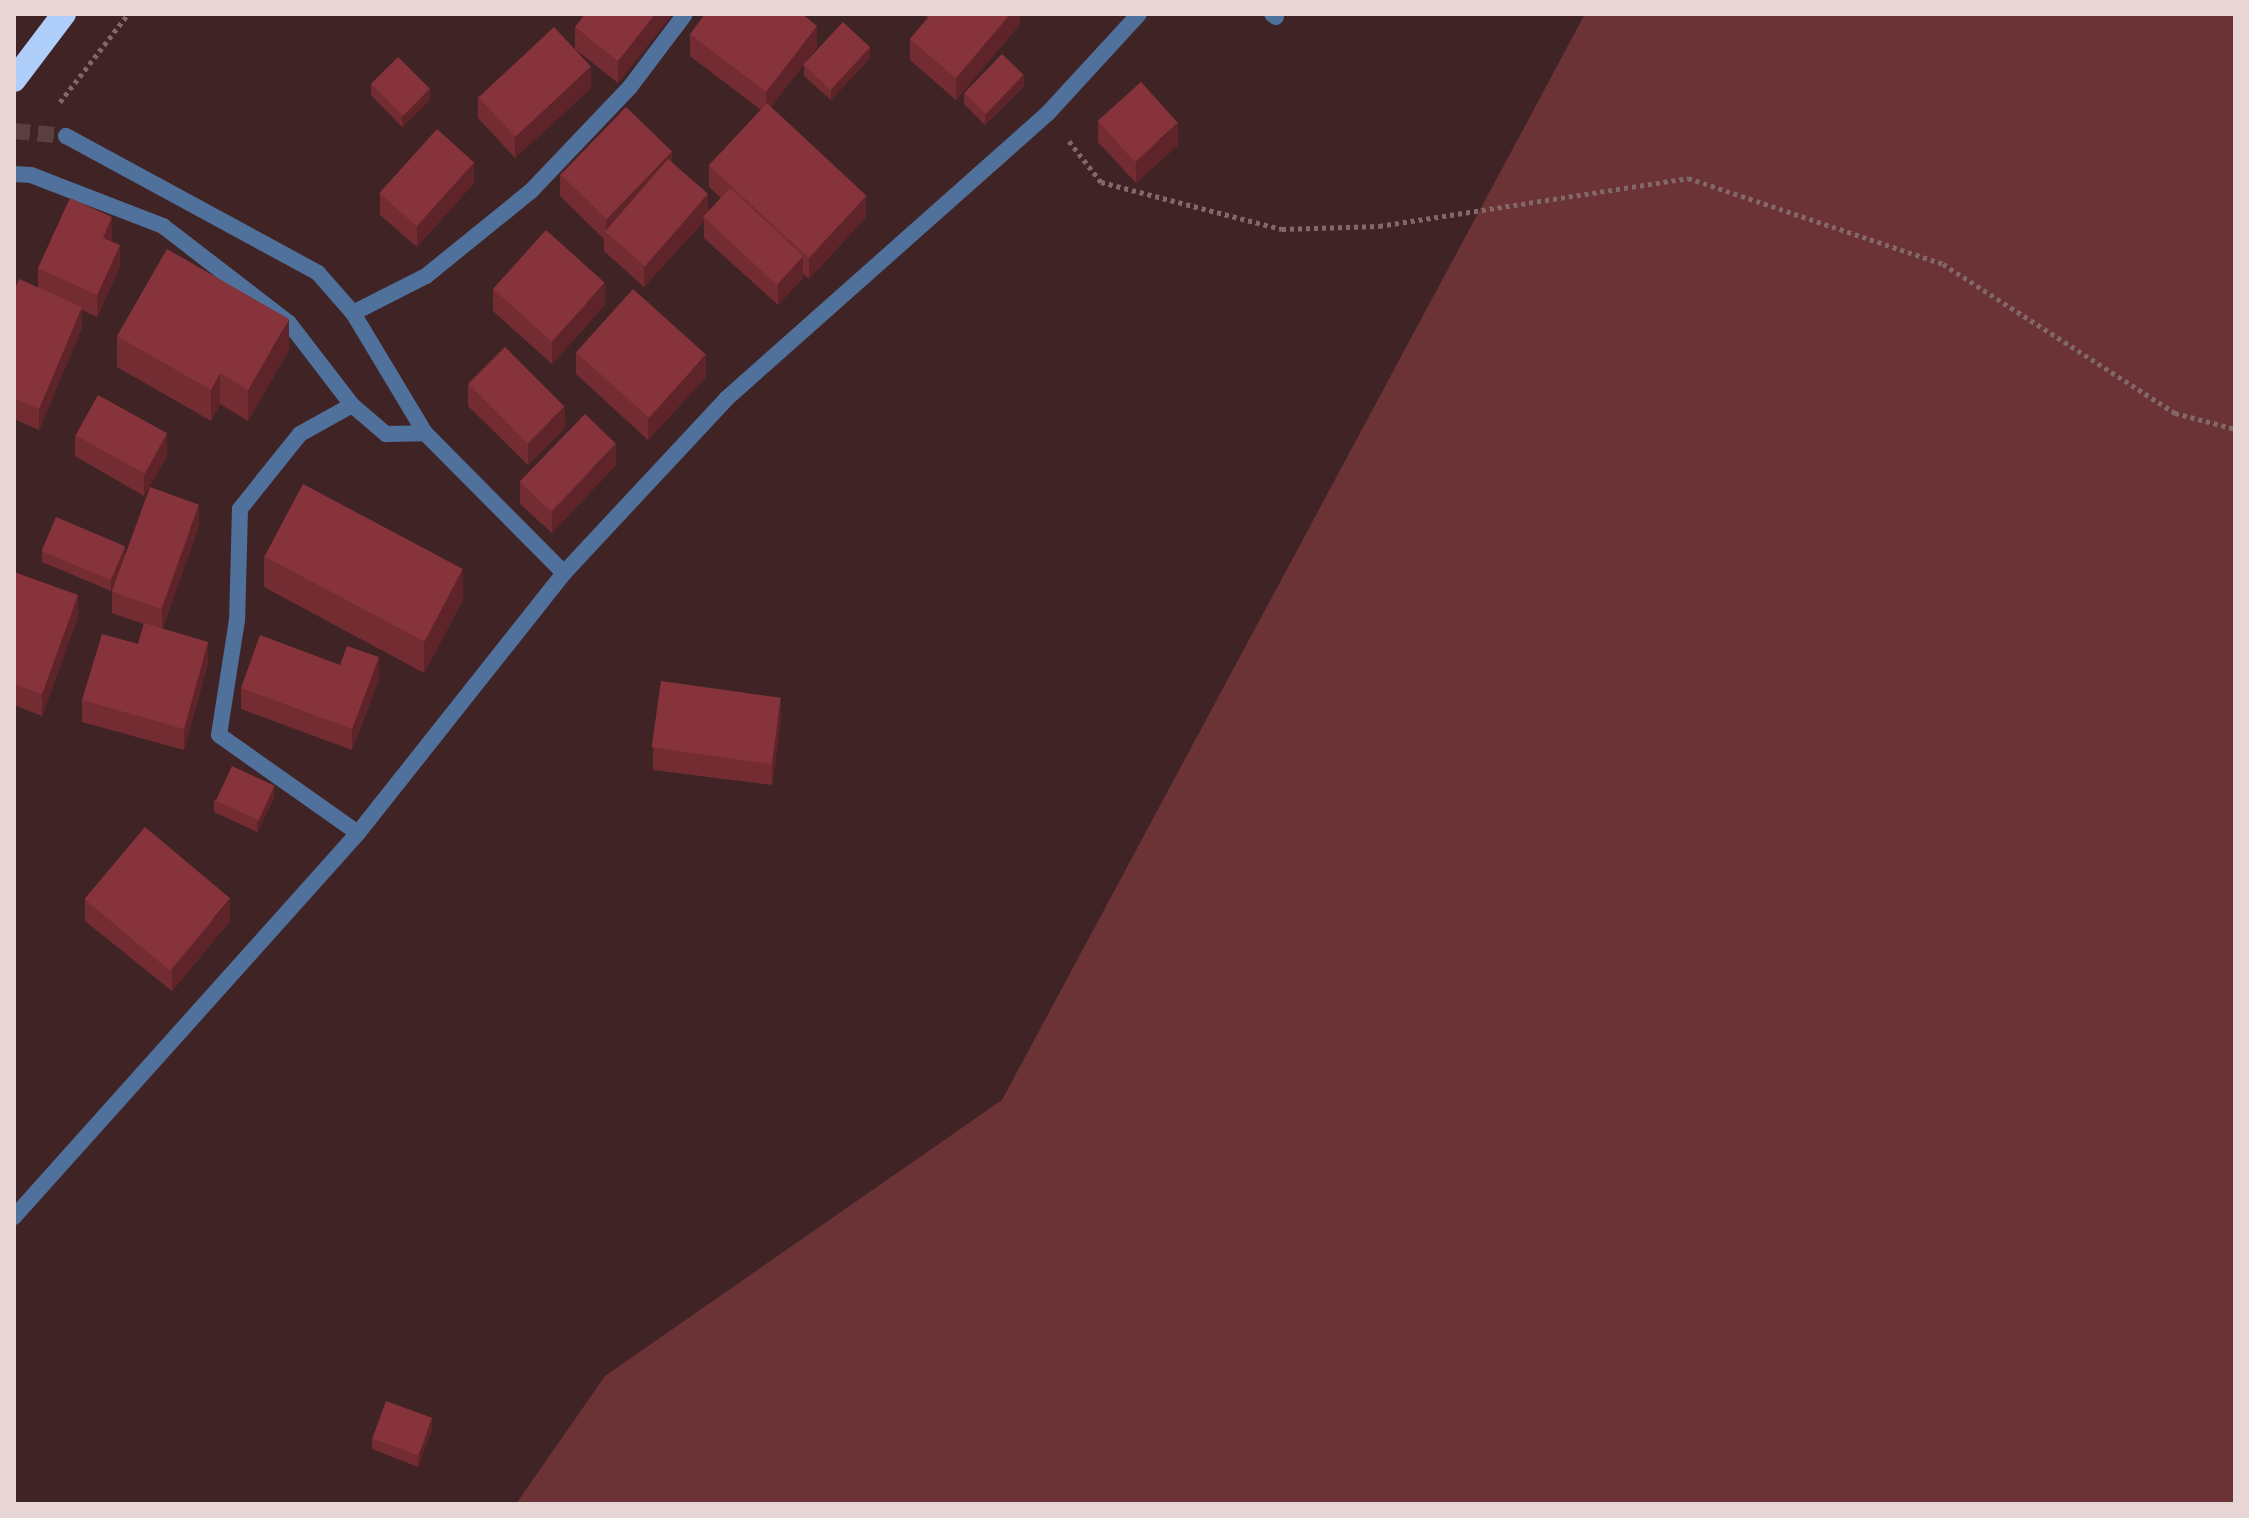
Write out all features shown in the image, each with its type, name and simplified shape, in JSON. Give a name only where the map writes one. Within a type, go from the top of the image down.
[{"type":"highway","points":[[14,80],[64,14]]},
{"type":"street","points":[[353,313],[426,276],[531,191],[630,87],[685,14]]},
{"type":"street","points":[[14,1217],[358,833],[564,573],[726,399],[1048,113],[1139,14]]},
{"type":"street","points":[[66,136],[318,273],[353,313],[425,433],[564,573]]},
{"type":"street","points":[[14,174],[31,175],[163,226],[289,323],[352,405],[386,434],[425,433]]},
{"type":"street","points":[[352,405],[300,434],[240,509],[237,620],[219,735],[358,833]]},
{"type":"path","points":[[57,107],[128,14]]},
{"type":"path","points":[[1048,113],[1101,182],[1282,229],[1379,226],[1688,178],[1943,264],[2175,413],[2235,429]]},
{"type":"shaded area","points":[[1585,14],[2235,14],[2235,1504],[516,1504],[605,1376],[1002,1100]]},
{"type":"building","points":[[585,14],[655,14],[618,61],[575,27]]},
{"type":"building","points":[[705,14],[802,14],[817,26],[766,92],[690,34]]},
{"type":"building","points":[[931,14],[1010,14],[956,78],[910,39]]},
{"type":"building","points":[[843,22],[870,47],[831,90],[803,64]]},
{"type":"building","points":[[554,27],[591,66],[515,137],[479,97]]},
{"type":"building","points":[[1002,54],[1024,75],[986,114],[964,93]]},
{"type":"building","points":[[398,57],[430,89],[403,116],[371,84]]},
{"type":"building","points":[[1141,82],[1178,123],[1135,162],[1098,121]]},
{"type":"building","points":[[767,103],[866,196],[808,258],[709,165]]},
{"type":"building","points":[[626,107],[672,151],[607,219],[561,175]]},
{"type":"building","points":[[437,129],[474,162],[417,226],[379,193]]},
{"type":"building","points":[[668,159],[708,194],[645,266],[605,231]]},
{"type":"building","points":[[730,188],[803,256],[777,285],[703,217]]},
{"type":"building","points":[[70,198],[112,217],[103,238],[120,245],[97,295],[38,268]]},
{"type":"building","points":[[546,230],[605,283],[552,342],[493,289]]},
{"type":"building","points":[[167,249],[289,319],[248,390],[220,373],[211,390],[117,336]]},
{"type":"building","points":[[19,279],[82,307],[39,409],[14,398],[14,291]]},
{"type":"building","points":[[633,289],[706,355],[649,418],[576,352]]},
{"type":"building","points":[[505,347],[564,406],[528,443],[468,384]]},
{"type":"building","points":[[98,395],[167,433],[145,474],[76,435]]},
{"type":"building","points":[[585,414],[616,444],[551,511],[520,482]]},
{"type":"building","points":[[303,484],[463,569],[424,641],[265,556]]},
{"type":"building","points":[[150,487],[199,505],[161,609],[112,591]]},
{"type":"building","points":[[56,517],[125,546],[111,580],[42,551]]},
{"type":"building","points":[[14,572],[78,595],[42,694],[14,684]]},
{"type":"building","points":[[144,623],[208,642],[184,729],[82,700],[102,634],[138,644]]},
{"type":"building","points":[[260,635],[340,665],[347,646],[379,657],[352,729],[241,688]]},
{"type":"building","points":[[661,681],[781,698],[771,764],[652,747]]},
{"type":"building","points":[[232,766],[275,786],[259,820],[216,800]]},
{"type":"building","points":[[145,827],[230,898],[170,970],[85,899]]},
{"type":"building","points":[[386,1401],[432,1418],[418,1455],[372,1439]]},
{"type":"tunnel","points":[[14,131],[66,136]]}]
